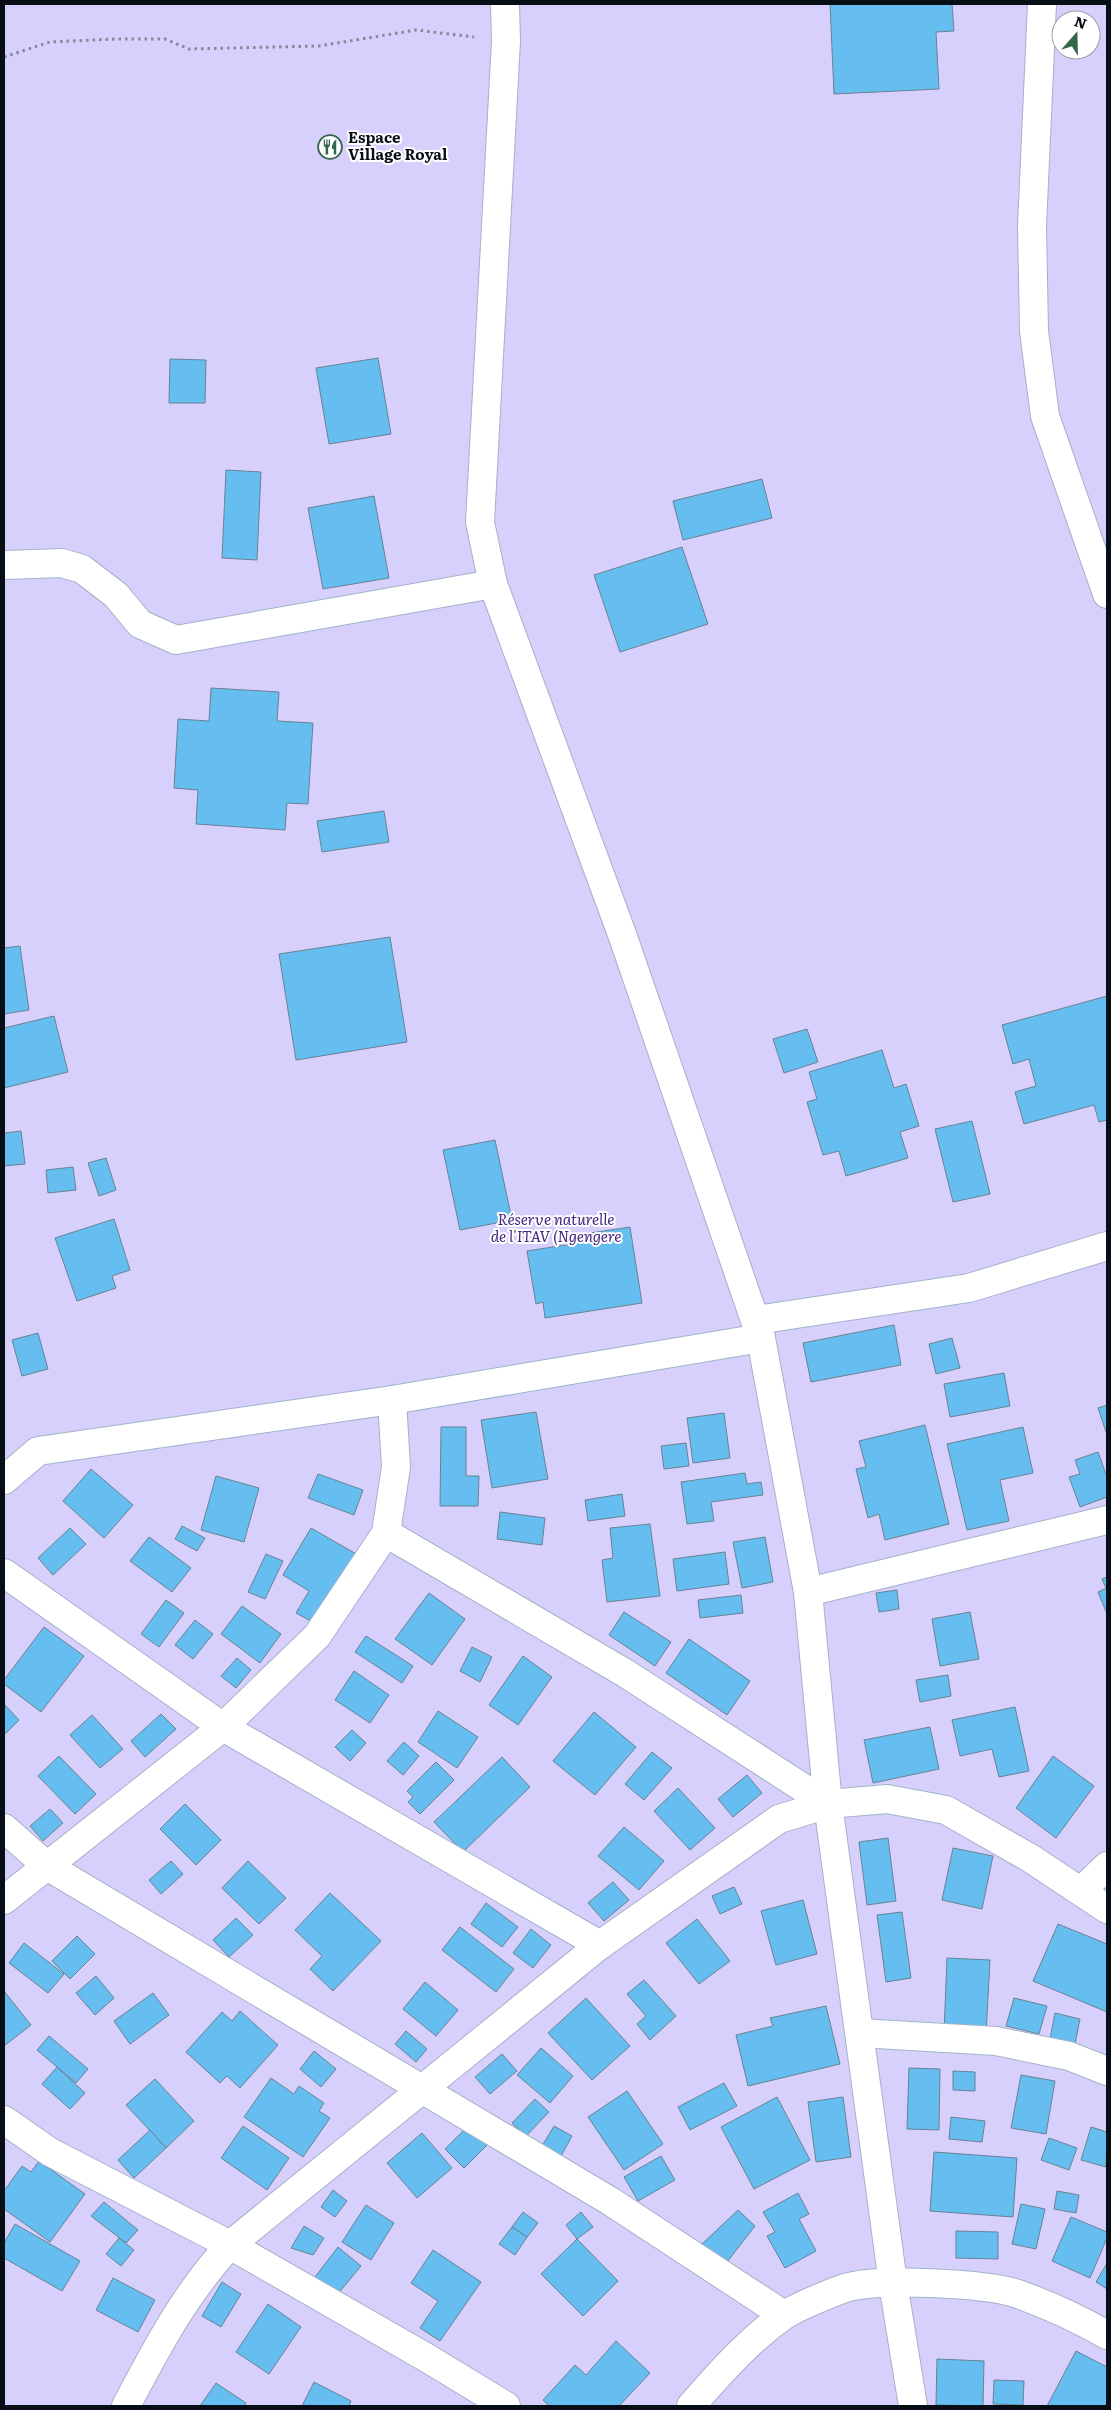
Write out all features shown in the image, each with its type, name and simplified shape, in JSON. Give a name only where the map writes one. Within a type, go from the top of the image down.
[{"type":"street","points":[[505,4],[506,40],[480,522],[493,584],[623,936],[759,1329],[808,1592],[828,1804],[893,2283],[913,2406]]},
{"type":"street","points":[[1042,4],[1037,78],[1032,226],[1034,331],[1045,416],[1107,594]]},
{"type":"street","points":[[4,565],[62,563],[82,569],[116,595],[140,624],[176,640],[493,584]]},
{"type":"street","points":[[4,1480],[38,1450],[392,1400],[969,1288],[1107,1246]]},
{"type":"street","points":[[4,1900],[223,1727],[317,1636],[386,1533],[396,1467],[392,1400]]},
{"type":"street","points":[[808,1592],[1107,1520]]},
{"type":"street","points":[[386,1533],[625,1673],[828,1804]]},
{"type":"street","points":[[4,1573],[223,1727],[600,1945]]},
{"type":"street","points":[[126,2406],[160,2340],[210,2267],[230,2245],[600,1945],[779,1819],[828,1804],[887,1799],[946,1810],[1030,1858],[1107,1909]]},
{"type":"street","points":[[4,1828],[47,1866],[610,2201],[784,2315]]},
{"type":"street","points":[[1081,1891],[1107,1866]]},
{"type":"street","points":[[860,2033],[996,2041],[1069,2056],[1107,2070]]},
{"type":"street","points":[[4,2120],[50,2152],[230,2245],[427,2358],[506,2406]]},
{"type":"street","points":[[691,2406],[724,2368],[784,2315],[845,2288],[893,2283],[962,2286],[1016,2294],[1078,2319],[1107,2335]]},
{"type":"path","points":[[4,57],[50,42],[115,38],[164,39],[189,49],[319,46],[416,30],[506,40]]},
{"type":"green space","name":"Réserve naturelle de l'ITAV (Ngengere","points":[[4,4],[1107,4],[1107,2406],[4,2406]]},
{"type":"building","points":[[830,4],[952,4],[954,31],[936,32],[939,89],[834,94]]},
{"type":"building","points":[[378,358],[391,434],[329,444],[316,368]]},
{"type":"building","points":[[170,359],[206,360],[205,403],[169,403]]},
{"type":"building","points":[[226,470],[261,472],[257,560],[222,558]]},
{"type":"building","points":[[762,479],[772,518],[683,540],[673,501]]},
{"type":"building","points":[[374,496],[389,578],[323,589],[308,508]]},
{"type":"building","points":[[682,547],[708,624],[620,652],[594,575]]},
{"type":"building","points":[[211,688],[279,692],[277,721],[313,723],[308,804],[287,803],[285,830],[196,824],[198,790],[174,788],[178,719],[209,721]]},
{"type":"building","points":[[384,811],[389,842],[322,852],[317,821]]},
{"type":"building","points":[[390,937],[407,1042],[296,1060],[279,954]]},
{"type":"building","points":[[20,946],[29,1010],[4,1014],[4,948]]},
{"type":"building","points":[[1107,996],[1107,1120],[1099,1122],[1094,1105],[1024,1124],[1015,1092],[1036,1086],[1029,1059],[1013,1064],[1002,1025]]},
{"type":"building","points":[[54,1016],[68,1072],[4,1088],[4,1028]]},
{"type":"building","points":[[807,1029],[818,1062],[784,1073],[773,1039]]},
{"type":"building","points":[[882,1050],[894,1088],[906,1084],[919,1126],[900,1132],[908,1158],[846,1176],[839,1151],[823,1155],[807,1102],[817,1099],[809,1072]]},
{"type":"building","points":[[972,1121],[990,1194],[953,1202],[935,1129]]},
{"type":"building","points":[[21,1131],[25,1164],[4,1166],[4,1133]]},
{"type":"building","points":[[495,1140],[512,1220],[460,1230],[443,1150]]},
{"type":"building","points":[[106,1158],[116,1190],[99,1196],[88,1163]]},
{"type":"building","points":[[73,1167],[76,1190],[48,1193],[46,1170]]},
{"type":"building","points":[[114,1219],[130,1270],[112,1276],[116,1288],[77,1301],[55,1238]]},
{"type":"building","points":[[630,1227],[642,1303],[545,1318],[543,1302],[536,1304],[527,1251],[578,1243],[577,1235]]},
{"type":"building","points":[[894,1325],[901,1365],[811,1382],[803,1343]]},
{"type":"building","points":[[38,1333],[48,1369],[22,1376],[12,1340]]},
{"type":"building","points":[[952,1338],[960,1368],[936,1374],[929,1344]]},
{"type":"building","points":[[1004,1373],[1010,1406],[950,1417],[944,1384]]},
{"type":"building","points":[[1107,1405],[1107,1435],[1098,1408]]},
{"type":"building","points":[[536,1412],[548,1479],[492,1488],[481,1420]]},
{"type":"building","points":[[724,1413],[730,1458],[693,1463],[687,1418]]},
{"type":"building","points":[[925,1425],[949,1524],[885,1540],[879,1514],[868,1518],[856,1469],[866,1467],[859,1441]]},
{"type":"building","points":[[441,1427],[466,1427],[466,1476],[479,1476],[478,1506],[440,1506]]},
{"type":"building","points":[[1023,1427],[1033,1473],[1000,1480],[1009,1521],[967,1530],[947,1444]]},
{"type":"building","points":[[686,1443],[689,1466],[664,1469],[661,1446]]},
{"type":"building","points":[[1098,1452],[1107,1477],[1107,1497],[1080,1507],[1069,1477],[1080,1474],[1075,1460]]},
{"type":"building","points":[[91,1469],[133,1505],[104,1538],[63,1501]]},
{"type":"building","points":[[745,1473],[747,1484],[761,1482],[763,1495],[711,1502],[714,1521],[687,1524],[681,1482]]},
{"type":"building","points":[[318,1474],[363,1490],[354,1515],[308,1498]]},
{"type":"building","points":[[216,1476],[259,1488],[244,1542],[201,1530]]},
{"type":"building","points":[[622,1494],[625,1516],[588,1521],[585,1500]]},
{"type":"building","points":[[500,1512],[545,1518],[542,1545],[497,1539]]},
{"type":"building","points":[[650,1524],[660,1596],[607,1602],[602,1560],[613,1558],[610,1528]]},
{"type":"building","points":[[182,1526],[205,1538],[197,1551],[175,1539]]},
{"type":"building","points":[[70,1528],[86,1544],[53,1575],[38,1558]]},
{"type":"building","points":[[311,1528],[358,1555],[316,1624],[296,1613],[309,1591],[283,1575]]},
{"type":"building","points":[[149,1537],[191,1568],[172,1592],[130,1561]]},
{"type":"building","points":[[765,1537],[773,1582],[742,1588],[733,1542]]},
{"type":"building","points":[[725,1552],[729,1584],[677,1591],[673,1559]]},
{"type":"building","points":[[266,1554],[283,1561],[265,1599],[248,1592]]},
{"type":"building","points":[[1107,1577],[1107,1614],[1098,1592],[1106,1588],[1102,1579]]},
{"type":"building","points":[[897,1590],[899,1609],[879,1612],[876,1593]]},
{"type":"building","points":[[429,1593],[465,1619],[432,1665],[395,1639]]},
{"type":"building","points":[[741,1595],[743,1613],[700,1618],[698,1600]]},
{"type":"building","points":[[166,1600],[184,1613],[159,1647],[141,1634]]},
{"type":"building","points":[[242,1606],[281,1634],[260,1663],[221,1634]]},
{"type":"building","points":[[624,1612],[671,1642],[655,1666],[609,1635]]},
{"type":"building","points":[[970,1612],[979,1659],[940,1666],[932,1619]]},
{"type":"building","points":[[195,1620],[213,1634],[193,1659],[175,1645]]},
{"type":"building","points":[[44,1627],[84,1656],[41,1712],[4,1684],[4,1680]]},
{"type":"building","points":[[366,1636],[413,1666],[402,1683],[355,1652]]},
{"type":"building","points":[[689,1639],[750,1681],[727,1715],[666,1673]]},
{"type":"building","points":[[472,1647],[492,1657],[480,1682],[460,1671]]},
{"type":"building","points":[[523,1656],[552,1677],[518,1725],[489,1705]]},
{"type":"building","points":[[237,1658],[251,1670],[236,1688],[221,1676]]},
{"type":"building","points":[[354,1671],[389,1695],[370,1723],[335,1700]]},
{"type":"building","points":[[948,1675],[951,1696],[920,1702],[916,1680]]},
{"type":"building","points":[[4,1704],[19,1720],[4,1735]]},
{"type":"building","points":[[1015,1707],[1029,1771],[999,1777],[992,1749],[960,1756],[952,1720]]},
{"type":"building","points":[[438,1711],[478,1737],[457,1768],[418,1742]]},
{"type":"building","points":[[594,1712],[636,1747],[595,1795],[553,1761]]},
{"type":"building","points":[[161,1714],[176,1729],[145,1757],[131,1741]]},
{"type":"building","points":[[92,1715],[123,1749],[100,1768],[70,1735]]},
{"type":"building","points":[[930,1727],[939,1769],[873,1783],[864,1740]]},
{"type":"building","points":[[352,1730],[366,1743],[350,1761],[335,1747]]},
{"type":"building","points":[[404,1742],[419,1756],[403,1775],[387,1761]]},
{"type":"building","points":[[652,1752],[672,1768],[644,1800],[625,1784]]},
{"type":"building","points":[[59,1756],[96,1794],[75,1814],[38,1776]]},
{"type":"building","points":[[1053,1756],[1094,1786],[1056,1838],[1016,1808]]},
{"type":"building","points":[[502,1757],[530,1787],[463,1852],[434,1822]]},
{"type":"building","points":[[436,1762],[454,1780],[420,1814],[408,1802],[413,1797],[407,1791]]},
{"type":"building","points":[[747,1775],[762,1793],[733,1817],[718,1799]]},
{"type":"building","points":[[678,1788],[715,1828],[690,1850],[654,1811]]},
{"type":"building","points":[[185,1804],[221,1840],[196,1865],[160,1829]]},
{"type":"building","points":[[50,1809],[63,1823],[43,1841],[30,1826]]},
{"type":"building","points":[[624,1827],[664,1861],[639,1890],[598,1856]]},
{"type":"building","points":[[888,1838],[896,1901],[867,1905],[859,1842]]},
{"type":"building","points":[[953,1848],[993,1856],[982,1909],[942,1900]]},
{"type":"building","points":[[171,1861],[183,1874],[161,1894],[149,1880]]},
{"type":"building","points":[[248,1861],[286,1898],[259,1924],[222,1888]]},
{"type":"building","points":[[613,1882],[629,1900],[604,1921],[588,1903]]},
{"type":"building","points":[[734,1887],[742,1904],[720,1914],[712,1896]]},
{"type":"building","points":[[330,1893],[381,1941],[333,1991],[310,1969],[322,1956],[295,1930]]},
{"type":"building","points":[[803,1900],[817,1954],[776,1965],[761,1911]]},
{"type":"building","points":[[486,1903],[518,1927],[502,1947],[471,1924]]},
{"type":"building","points":[[902,1912],[911,1978],[886,1982],[877,1915]]},
{"type":"building","points":[[236,1918],[253,1935],[229,1957],[213,1940]]},
{"type":"building","points":[[697,1919],[730,1961],[699,1984],[666,1943]]},
{"type":"building","points":[[1058,1924],[1107,1944],[1107,2012],[1033,1981]]},
{"type":"building","points":[[460,1927],[514,1969],[496,1992],[442,1950]]},
{"type":"building","points":[[531,1929],[551,1945],[533,1968],[513,1953]]},
{"type":"building","points":[[77,1936],[95,1954],[70,1979],[52,1961]]},
{"type":"building","points":[[24,1943],[64,1974],[48,1993],[9,1963]]},
{"type":"building","points":[[947,1958],[990,1960],[986,2035],[944,2033]]},
{"type":"building","points":[[96,1976],[114,1998],[95,2015],[76,1993]]},
{"type":"building","points":[[644,1980],[676,2016],[650,2040],[637,2024],[646,2016],[627,1994]]},
{"type":"building","points":[[425,1982],[458,2010],[436,2036],[403,2009]]},
{"type":"building","points":[[4,1991],[31,2025],[4,2046]]},
{"type":"building","points":[[153,1993],[169,2015],[130,2044],[114,2021]]},
{"type":"building","points":[[586,1998],[630,2046],[592,2080],[548,2033]]},
{"type":"building","points":[[1014,1998],[1047,2006],[1039,2034],[1006,2026]]},
{"type":"building","points":[[826,2006],[840,2064],[748,2086],[736,2035],[773,2026],[770,2018]]},
{"type":"building","points":[[240,2011],[278,2045],[240,2088],[227,2076],[220,2083],[186,2052],[222,2012],[232,2021]]},
{"type":"building","points":[[1055,2013],[1080,2019],[1075,2044],[1050,2039]]},
{"type":"building","points":[[406,2031],[427,2049],[416,2062],[395,2044]]},
{"type":"building","points":[[49,2036],[88,2069],[76,2083],[37,2050]]},
{"type":"building","points":[[541,2048],[573,2076],[550,2103],[517,2075]]},
{"type":"building","points":[[314,2051],[336,2069],[321,2087],[300,2069]]},
{"type":"building","points":[[502,2054],[517,2071],[490,2094],[475,2077]]},
{"type":"building","points":[[57,2067],[85,2093],[70,2109],[42,2084]]},
{"type":"building","points":[[909,2068],[940,2069],[939,2130],[907,2129]]},
{"type":"building","points":[[953,2071],[975,2072],[975,2091],[953,2090]]},
{"type":"building","points":[[1021,2075],[1055,2081],[1046,2134],[1011,2128]]},
{"type":"building","points":[[271,2078],[294,2094],[299,2086],[324,2103],[319,2111],[330,2118],[303,2157],[244,2117]]},
{"type":"building","points":[[155,2079],[194,2121],[166,2148],[126,2105]]},
{"type":"building","points":[[724,2083],[737,2106],[690,2130],[678,2107]]},
{"type":"building","points":[[627,2091],[663,2144],[624,2170],[588,2117]]},
{"type":"building","points":[[777,2097],[810,2160],[754,2189],[721,2127]]},
{"type":"building","points":[[843,2097],[851,2157],[816,2162],[808,2102]]},
{"type":"building","points":[[535,2099],[549,2112],[526,2136],[512,2123]]},
{"type":"building","points":[[951,2117],[985,2121],[982,2142],[949,2139]]},
{"type":"building","points":[[243,2126],[289,2158],[267,2190],[221,2158]]},
{"type":"building","points":[[468,2126],[487,2145],[464,2168],[445,2149]]},
{"type":"building","points":[[554,2126],[572,2136],[561,2156],[542,2146]]},
{"type":"building","points":[[1091,2127],[1107,2132],[1106,2167],[1081,2160]]},
{"type":"building","points":[[150,2130],[166,2148],[134,2178],[118,2160]]},
{"type":"building","points":[[422,2133],[452,2168],[417,2198],[387,2163]]},
{"type":"building","points":[[1049,2138],[1077,2148],[1069,2170],[1041,2160]]},
{"type":"building","points":[[934,2152],[1017,2158],[1013,2217],[930,2211]]},
{"type":"building","points":[[661,2156],[675,2180],[638,2201],[624,2177]]},
{"type":"building","points":[[39,2161],[85,2194],[50,2242],[4,2209],[4,2191],[22,2166],[31,2172]]},
{"type":"building","points":[[333,2190],[347,2201],[335,2217],[321,2207]]},
{"type":"building","points":[[1057,2191],[1079,2195],[1076,2213],[1054,2209]]},
{"type":"building","points":[[798,2193],[809,2214],[799,2219],[816,2251],[785,2268],[767,2236],[775,2232],[763,2212]]},
{"type":"building","points":[[104,2202],[138,2230],[126,2243],[91,2216]]},
{"type":"building","points":[[1021,2204],[1045,2209],[1036,2249],[1012,2244]]},
{"type":"building","points":[[366,2205],[394,2223],[371,2260],[342,2242]]},
{"type":"building","points":[[738,2210],[755,2226],[727,2262],[702,2244]]},
{"type":"building","points":[[523,2212],[538,2223],[527,2237],[512,2227]]},
{"type":"building","points":[[581,2212],[593,2227],[577,2239],[566,2225]]},
{"type":"building","points":[[1071,2217],[1107,2232],[1107,2238],[1090,2278],[1052,2261]]},
{"type":"building","points":[[15,2224],[80,2261],[62,2291],[4,2258],[4,2243]]},
{"type":"building","points":[[304,2226],[324,2238],[313,2255],[291,2248]]},
{"type":"building","points":[[512,2227],[527,2237],[515,2255],[499,2244]]},
{"type":"building","points":[[956,2231],[998,2232],[998,2259],[956,2258]]},
{"type":"building","points":[[119,2238],[134,2250],[121,2266],[106,2254]]},
{"type":"building","points":[[577,2239],[618,2281],[583,2316],[541,2274]]},
{"type":"building","points":[[338,2247],[361,2266],[337,2295],[315,2277]]},
{"type":"building","points":[[433,2250],[481,2282],[440,2341],[420,2328],[438,2301],[411,2283]]},
{"type":"building","points":[[1107,2263],[1107,2289],[1096,2282]]},
{"type":"building","points":[[113,2278],[155,2300],[138,2332],[96,2310]]},
{"type":"building","points":[[222,2282],[241,2294],[221,2327],[202,2316]]},
{"type":"building","points":[[268,2304],[301,2327],[269,2374],[236,2352]]},
{"type":"building","points":[[616,2341],[650,2373],[619,2406],[549,2406],[543,2400],[575,2365],[586,2375]]},
{"type":"building","points":[[1076,2351],[1107,2367],[1107,2406],[1047,2406]]},
{"type":"building","points":[[937,2359],[984,2361],[983,2406],[936,2405]]},
{"type":"building","points":[[994,2380],[1024,2381],[1023,2405],[993,2404]]},
{"type":"building","points":[[314,2382],[351,2401],[349,2406],[302,2406]]},
{"type":"building","points":[[216,2383],[246,2403],[244,2406],[200,2406]]},
{"type":"place","name":"Espace Village Royal","points":[[330,147]]}]
